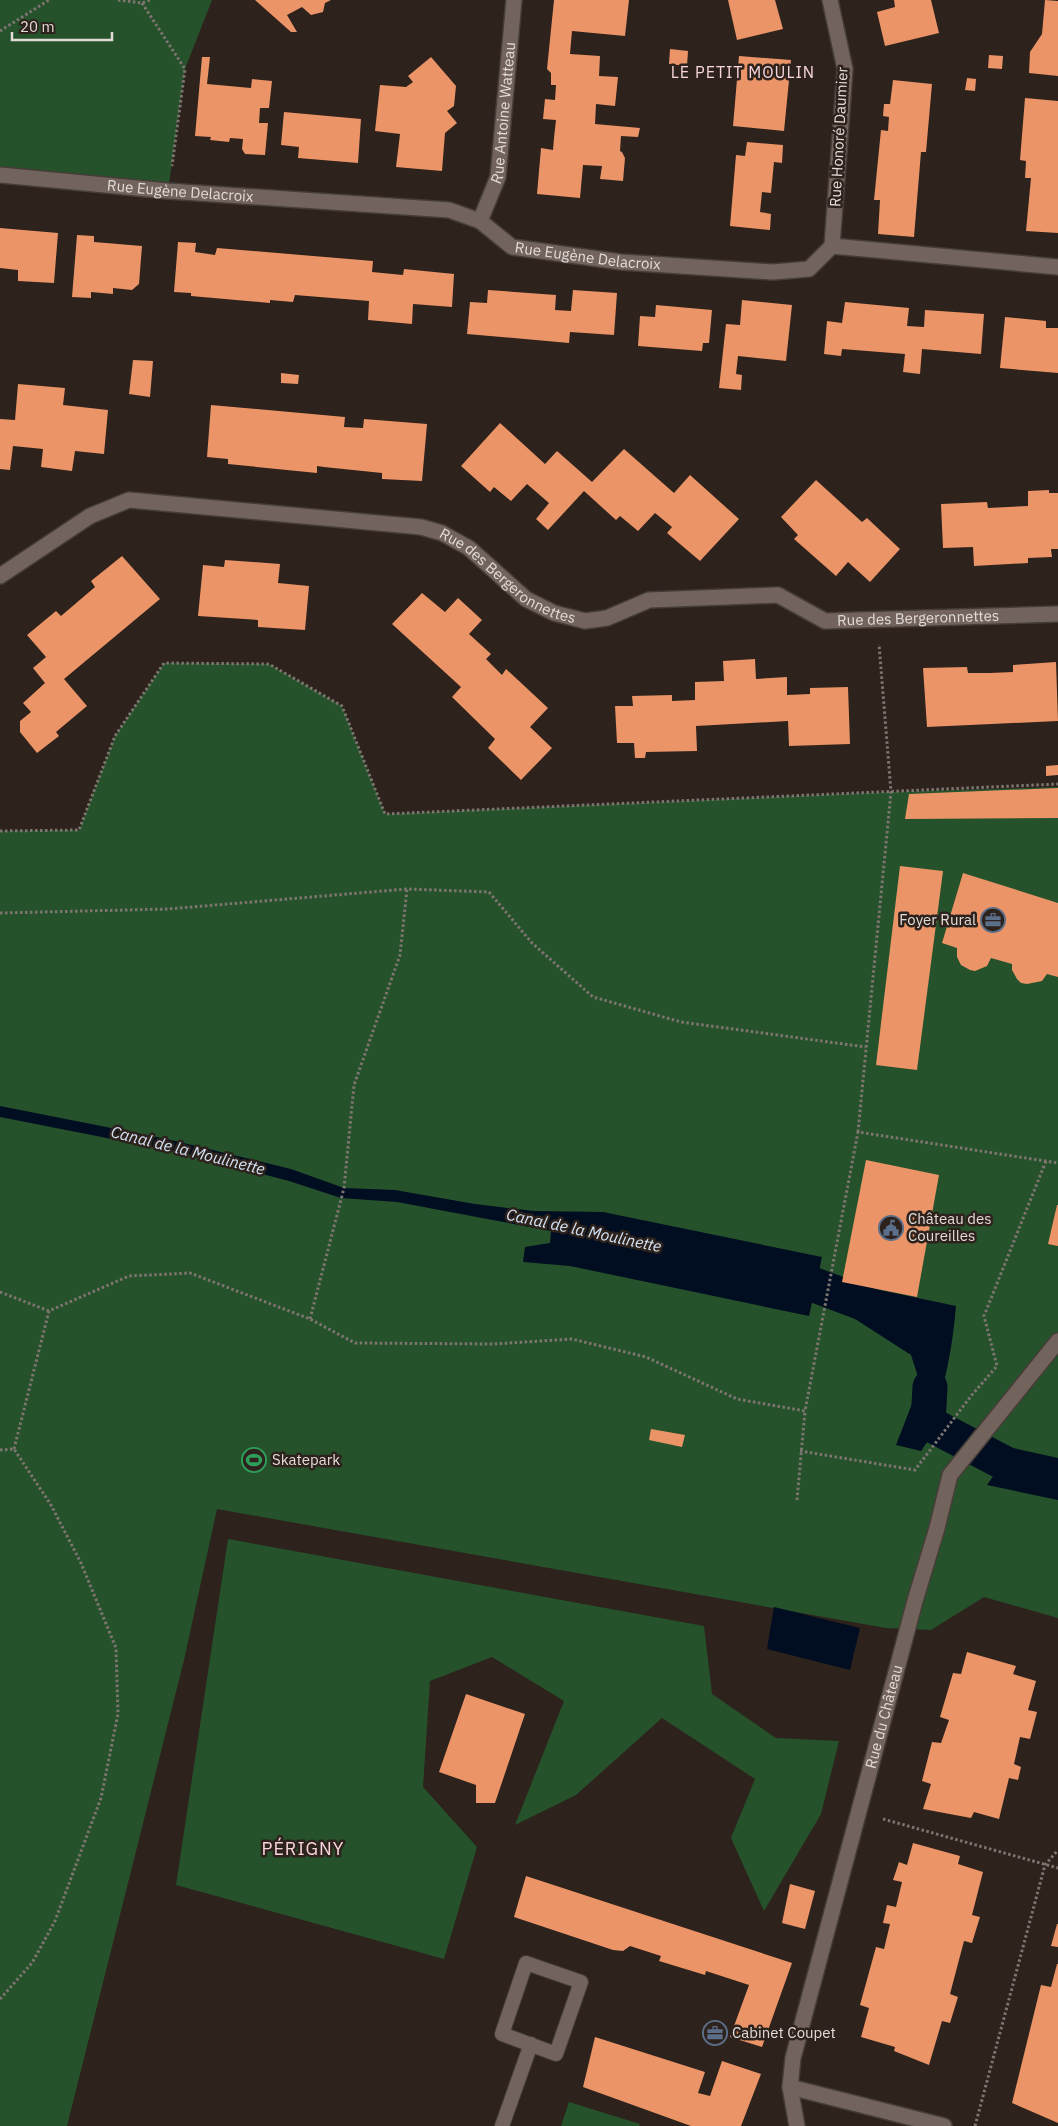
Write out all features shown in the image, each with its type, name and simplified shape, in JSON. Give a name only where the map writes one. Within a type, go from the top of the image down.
[{"type":"street","name":"Rue Antoine Watteau","points":[[480,221],[498,177],[514,0]]},
{"type":"street","name":"Rue Honoré Daumier","points":[[830,0],[845,69],[832,246]]},
{"type":"street","name":"Rue Eugène Delacroix","points":[[0,175],[168,191],[449,210],[480,221],[512,247],[621,262],[773,272],[809,269],[832,246]]},
{"type":"street","points":[[832,246],[1058,267]]},
{"type":"street","name":"Rue des Bergeronnettes","points":[[0,576],[90,516],[129,500],[421,527],[442,533],[469,548],[526,598],[554,613],[585,621],[607,618],[649,600],[778,595],[825,621],[877,621],[1058,614]]},
{"type":"street","name":"Rue du Château","points":[[797,2126],[790,2087],[793,2058],[950,1475],[1058,1341]]},
{"type":"street","points":[[790,2087],[944,2126]]},
{"type":"lane","points":[[526,1963],[581,1982],[556,2054],[531,2044],[502,2034],[526,1963]]},
{"type":"lane","points":[[502,2126],[531,2044]]},
{"type":"path","points":[[0,31],[49,0]]},
{"type":"path","points":[[118,0],[142,3],[150,0]]},
{"type":"path","points":[[142,3],[185,69],[168,191]]},
{"type":"path","points":[[797,1500],[805,1412],[858,1132],[892,792],[877,621]]},
{"type":"path","points":[[0,831],[79,830],[115,736],[164,663],[269,664],[342,706],[385,814],[1058,784]]},
{"type":"path","points":[[0,913],[168,909],[407,889],[489,892],[532,943],[593,998],[681,1022],[866,1047]]},
{"type":"path","points":[[310,1319],[344,1188],[354,1085],[400,955],[407,889]]},
{"type":"path","points":[[858,1132],[1058,1163]]},
{"type":"path","points":[[800,1451],[915,1470],[971,1396],[998,1366],[984,1316],[1046,1161]]},
{"type":"path","points":[[0,1292],[49,1311],[129,1276],[190,1272],[310,1319],[355,1343],[494,1344],[572,1339],[646,1357],[737,1399],[805,1412]]},
{"type":"path","points":[[0,1999],[32,1963],[55,1921],[101,1798],[118,1714],[116,1648],[81,1563],[51,1505],[14,1449],[49,1311]]},
{"type":"path","points":[[0,1450],[14,1449]]},
{"type":"path","points":[[860,1812],[1058,1868]]},
{"type":"path","points":[[975,2126],[1045,1865],[1058,1850]]},
{"type":"green space","points":[[0,0],[212,0],[185,69],[168,191],[0,175]]},
{"type":"green space","points":[[164,663],[269,664],[342,706],[385,814],[891,792],[1058,787],[1058,1618],[984,1597],[931,1630],[886,1628],[217,1509],[184,1660],[67,2126],[0,2126],[0,831],[79,830],[115,736]]},
{"type":"green space","points":[[228,1539],[704,1626],[712,1694],[776,1738],[839,1741],[821,1814],[764,1911],[731,1838],[755,1779],[662,1718],[576,1795],[515,1825],[564,1701],[492,1657],[430,1681],[423,1787],[477,1847],[444,1959],[176,1885]]},
{"type":"green space","points":[[569,2102],[640,2124],[639,2126],[561,2126]]},
{"type":"water","points":[[0,1106],[167,1139],[291,1169],[344,1188],[395,1190],[475,1204],[534,1211],[603,1212],[822,1257],[809,1316],[570,1266],[523,1262],[525,1247],[550,1243],[551,1231],[397,1202],[341,1198],[289,1181],[183,1153],[0,1117]]},
{"type":"water","points":[[842,1282],[956,1306],[949,1359],[936,1410],[945,1416],[921,1451],[896,1445],[920,1383],[911,1355],[838,1308]]},
{"type":"water","points":[[1013,1448],[1058,1458],[1058,1500],[987,1485]]},
{"type":"water","points":[[774,1607],[860,1628],[850,1670],[767,1649]]},
{"type":"building","points":[[255,0],[331,0],[325,3],[323,12],[311,15],[302,7],[287,15],[297,32],[291,32]]},
{"type":"building","points":[[554,0],[629,0],[625,36],[572,31],[570,54],[600,56],[599,76],[618,77],[615,106],[596,104],[595,124],[640,128],[638,137],[621,136],[620,151],[625,158],[623,181],[600,179],[602,166],[583,165],[580,198],[537,194],[541,148],[553,150],[556,120],[543,119],[545,99],[555,100],[556,85],[551,85],[551,73],[547,69]]},
{"type":"building","points":[[728,0],[775,0],[783,29],[737,40]]},
{"type":"building","points":[[894,0],[931,0],[939,33],[885,46],[877,12],[895,7]]},
{"type":"building","points":[[1045,0],[1058,1],[1058,76],[1029,73],[1030,52],[1042,34]]},
{"type":"building","points":[[670,49],[688,51],[687,66],[669,64]]},
{"type":"building","points":[[989,55],[1003,56],[1002,69],[988,68]]},
{"type":"building","points":[[739,56],[791,60],[784,131],[733,126]]},
{"type":"building","points":[[202,57],[210,57],[207,84],[251,88],[252,79],[272,81],[269,108],[260,108],[259,123],[268,123],[265,155],[245,154],[242,149],[243,139],[230,138],[229,142],[210,140],[211,137],[195,136]]},
{"type":"building","points":[[431,57],[456,86],[454,106],[447,111],[457,123],[445,133],[442,171],[396,167],[400,134],[375,131],[380,85],[406,87],[413,82],[408,76]]},
{"type":"building","points":[[967,78],[976,79],[975,91],[965,90]]},
{"type":"building","points":[[893,80],[932,84],[926,152],[921,152],[914,237],[878,234],[880,200],[874,200],[881,130],[888,131],[889,117],[883,116],[884,104],[890,104]]},
{"type":"building","points":[[1025,98],[1058,101],[1058,233],[1026,231],[1031,178],[1025,178],[1026,161],[1020,160]]},
{"type":"building","points":[[284,112],[361,119],[358,163],[298,158],[299,147],[281,145]]},
{"type":"building","points":[[747,142],[783,145],[782,163],[774,162],[771,193],[762,192],[760,212],[771,214],[770,230],[730,226],[736,155],[745,156]]},
{"type":"building","points":[[0,228],[58,233],[54,283],[18,281],[18,270],[0,268]]},
{"type":"building","points":[[77,235],[94,236],[94,242],[142,246],[139,284],[132,290],[113,288],[113,294],[91,292],[91,298],[72,297]]},
{"type":"building","points":[[178,242],[196,243],[195,252],[215,255],[217,248],[373,261],[372,272],[403,275],[404,269],[454,274],[452,307],[413,304],[412,324],[368,320],[369,301],[295,295],[293,302],[270,300],[270,303],[191,296],[191,293],[174,292]]},
{"type":"building","points":[[488,290],[556,295],[555,310],[571,311],[573,290],[617,293],[614,335],[570,332],[569,343],[467,334],[470,302],[487,303]]},
{"type":"building","points":[[742,300],[792,305],[786,361],[738,356],[736,374],[742,375],[741,390],[719,388],[726,324],[740,325]]},
{"type":"building","points":[[845,302],[909,308],[907,326],[924,327],[925,310],[984,314],[981,354],[922,349],[920,374],[903,372],[905,354],[842,349],[841,356],[824,354],[827,321],[842,323]]},
{"type":"building","points":[[656,305],[712,310],[709,343],[703,343],[702,351],[638,346],[640,316],[655,317]]},
{"type":"building","points":[[1005,317],[1046,321],[1046,328],[1058,328],[1058,373],[1000,368]]},
{"type":"building","points":[[133,360],[153,361],[150,397],[129,394]]},
{"type":"building","points":[[281,373],[299,375],[298,384],[281,383]]},
{"type":"building","points":[[18,384],[65,388],[63,405],[108,410],[104,454],[75,451],[72,471],[41,467],[43,449],[13,446],[10,470],[0,469],[0,419],[15,420]]},
{"type":"building","points":[[211,405],[345,417],[344,427],[363,428],[364,419],[427,424],[422,481],[382,479],[382,473],[317,466],[317,473],[228,464],[228,459],[207,457]]},
{"type":"building","points":[[500,423],[545,464],[557,451],[592,482],[624,449],[674,493],[690,475],[739,519],[700,561],[667,533],[672,527],[655,513],[638,531],[620,516],[616,520],[584,491],[548,530],[536,519],[549,503],[527,484],[511,501],[494,487],[490,492],[461,466]]},
{"type":"building","points":[[816,480],[862,522],[867,518],[900,549],[870,582],[848,562],[836,576],[794,539],[798,535],[781,517]]},
{"type":"building","points":[[1049,490],[1049,493],[1058,493],[1058,549],[1051,549],[1052,557],[1028,558],[1028,563],[974,566],[973,547],[943,548],[941,504],[987,502],[988,508],[1028,506],[1028,491]]},
{"type":"building","points":[[122,556],[160,599],[64,679],[87,706],[56,732],[59,736],[37,753],[20,732],[20,721],[31,712],[23,703],[45,683],[33,668],[46,657],[27,635],[56,611],[61,616],[95,587],[91,581]]},
{"type":"building","points":[[225,560],[280,564],[278,583],[309,586],[305,630],[258,627],[258,620],[198,616],[203,565],[224,567]]},
{"type":"building","points":[[422,593],[445,612],[458,598],[469,608],[482,620],[469,634],[491,654],[486,659],[502,675],[506,669],[548,708],[530,727],[552,748],[521,780],[488,748],[495,739],[452,697],[461,687],[392,624]]},
{"type":"building","points":[[755,659],[756,679],[787,677],[787,695],[810,694],[810,688],[848,687],[850,744],[789,746],[788,721],[696,726],[697,751],[646,752],[645,758],[635,758],[634,743],[617,743],[615,706],[633,706],[632,696],[672,695],[672,701],[695,700],[695,682],[724,681],[723,661]]},
{"type":"building","points":[[1056,662],[1058,721],[927,727],[923,668],[967,667],[968,673],[1013,672],[1013,665]]},
{"type":"building","points":[[1058,765],[1058,775],[1046,776],[1046,766]]},
{"type":"building","points":[[1058,788],[1058,818],[905,819],[909,794]]},
{"type":"building","points":[[900,866],[943,871],[917,1070],[876,1065]]},
{"type":"building","points":[[963,873],[1058,903],[1058,977],[1047,974],[1042,981],[1027,984],[1021,983],[1017,979],[1012,970],[1012,964],[991,958],[987,966],[975,971],[961,965],[957,957],[957,948],[942,943]]},
{"type":"building","name":"Château des Coureilles","points":[[866,1160],[939,1175],[917,1297],[842,1282]]},
{"type":"building","points":[[1058,1205],[1058,1246],[1048,1244]]},
{"type":"building","points":[[651,1429],[685,1435],[682,1447],[649,1440]]},
{"type":"building","points":[[967,1652],[1016,1666],[1013,1674],[1036,1681],[1028,1710],[1037,1712],[1030,1739],[1020,1737],[1014,1764],[1021,1767],[1018,1780],[1009,1778],[999,1819],[974,1812],[971,1818],[923,1809],[931,1784],[922,1781],[932,1742],[941,1743],[949,1720],[940,1717],[953,1673],[961,1674]]},
{"type":"building","points":[[466,1694],[525,1714],[495,1803],[476,1803],[476,1785],[439,1772]]},
{"type":"building","points":[[913,1843],[960,1856],[958,1864],[983,1872],[972,1915],[980,1917],[972,1943],[964,1941],[950,1994],[958,1997],[950,2023],[942,2021],[929,2065],[894,2051],[895,2047],[861,2037],[869,2008],[860,2005],[876,1947],[884,1949],[890,1924],[883,1923],[887,1905],[896,1907],[902,1882],[893,1880],[899,1862],[907,1865]]},
{"type":"building","points":[[526,1876],[792,1963],[762,2047],[730,2037],[749,1985],[706,1971],[705,1975],[659,1961],[661,1956],[630,1946],[623,1951],[613,1950],[514,1917]]},
{"type":"building","points":[[790,1884],[815,1891],[805,1929],[782,1923]]},
{"type":"building","points":[[1058,1924],[1058,1947],[1051,1946]]},
{"type":"building","points":[[1057,1964],[1058,2123],[1012,2103],[1041,1985],[1051,1987]]},
{"type":"building","points":[[595,2037],[705,2072],[698,2093],[710,2096],[722,2061],[761,2074],[741,2126],[691,2126],[583,2087]]},
{"type":"waterway","name":"Canal de la Moulinette","points":[[770,1272],[796,1278],[884,1311]]},
{"type":"waterway","name":"Canal de la Moulinette","points":[[930,1387],[928,1423],[1012,1467],[1058,1476]]},
{"type":"place","name":"Foyer Rural","points":[[993,920]]},
{"type":"place","name":"Château des Coureilles","points":[[891,1228]]},
{"type":"place","name":"Skatepark","points":[[254,1460]]},
{"type":"place","name":"Cabinet Coupet","points":[[715,2033]]},
{"type":"district","name":"LE PETIT MOULIN","points":[[743,72]]},
{"type":"district","name":"PÉRIGNY","points":[[303,1849]]}]
